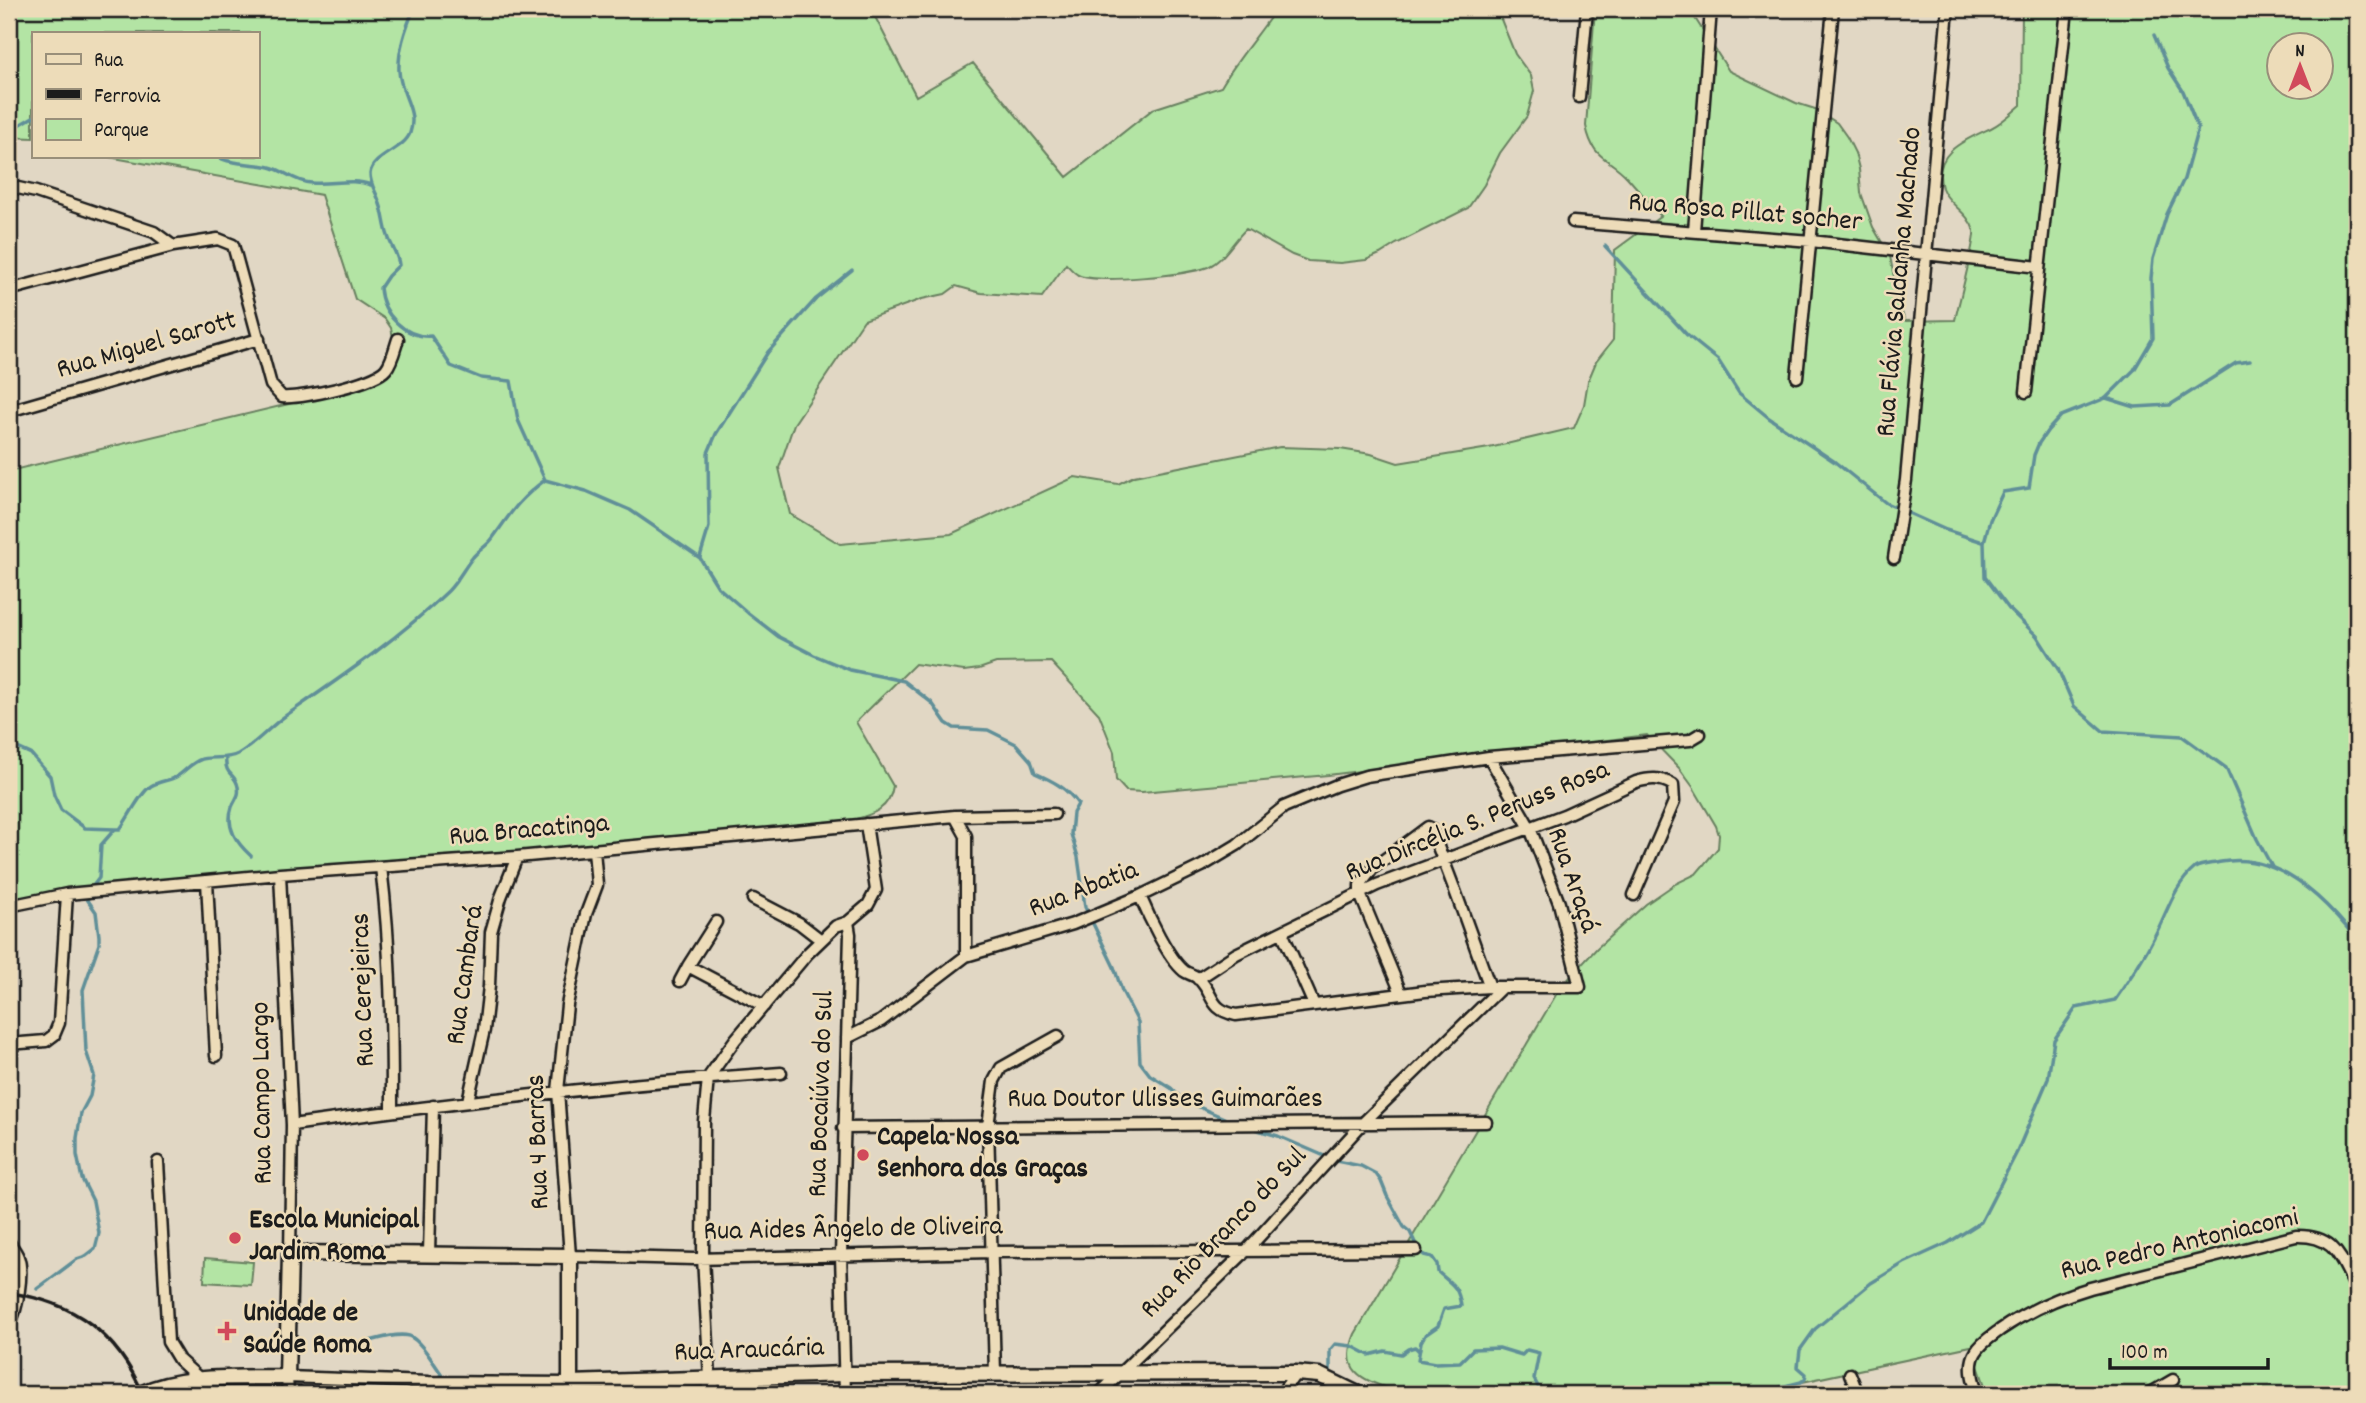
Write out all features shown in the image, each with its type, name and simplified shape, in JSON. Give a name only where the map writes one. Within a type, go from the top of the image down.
[{"type":"street","points":[[1579,97],[1587,9]]},
{"type":"street","points":[[1694,231],[1711,9]]},
{"type":"street","points":[[1797,377],[1833,9]]},
{"type":"street","name":"Rua Flávia Saldanha Machado","points":[[1894,558],[1906,481],[1948,9]]},
{"type":"street","points":[[2026,392],[2067,9]]},
{"type":"street","points":[[9,186],[36,192],[154,232],[173,246]]},
{"type":"street","name":"Rua Rosa Pillat socher","points":[[1573,222],[1811,241],[2039,267]]},
{"type":"street","points":[[9,290],[173,246],[218,240],[233,245],[271,386],[282,397],[296,398],[375,378],[387,368],[398,339]]},
{"type":"street","name":"Rua Miguel Sarott","points":[[9,411],[259,339]]},
{"type":"street","points":[[1489,757],[1690,740],[1700,734]]},
{"type":"street","name":"Rua Abatia","points":[[847,1038],[881,1021],[966,956],[1073,925],[1140,896],[1202,866],[1237,845],[1284,807],[1366,776],[1489,757]]},
{"type":"street","name":"Rua Araçá","points":[[1489,757],[1530,828],[1559,903],[1580,986],[1503,987]]},
{"type":"street","name":"Rua Dircélia S. Peruss Rosa","points":[[1199,979],[1236,954],[1360,894],[1530,828],[1636,782],[1663,779],[1672,785],[1674,802],[1634,895]]},
{"type":"street","name":"Rua Bracatinga","points":[[9,906],[67,894],[281,874],[517,857],[955,816],[1054,814]]},
{"type":"street","points":[[955,816],[965,836],[966,956]]},
{"type":"street","points":[[712,1394],[703,1258],[704,1121],[708,1078],[735,1040],[808,953],[836,926],[848,922],[868,905],[876,890],[866,824]]},
{"type":"street","points":[[1401,993],[1360,894],[1360,885],[1373,868],[1424,829],[1430,828],[1490,987]]},
{"type":"street","name":"Rua 4 Barras","points":[[571,1388],[570,1256],[558,1091],[567,1004],[586,914],[597,885],[594,850]]},
{"type":"street","name":"Rua Cambará","points":[[468,1101],[484,1030],[491,933],[501,897],[517,857]]},
{"type":"street","name":"Rua Cerejeiras","points":[[380,867],[392,997],[392,1111]]},
{"type":"street","name":"Rua Campo Largo","points":[[281,874],[292,1125],[288,1394]]},
{"type":"street","points":[[207,881],[216,1056]]},
{"type":"street","points":[[9,1044],[46,1041],[54,1035],[59,1023],[67,894]]},
{"type":"street","points":[[1140,896],[1154,927],[1183,970],[1199,979],[1216,1007],[1223,1012],[1236,1015],[1401,993],[1503,987]]},
{"type":"street","points":[[753,899],[799,923],[821,940]]},
{"type":"street","points":[[680,982],[716,922]]},
{"type":"street","name":"Rua Bocaiúva do Sul","points":[[845,1394],[841,1255],[850,933],[848,922]]},
{"type":"street","points":[[1282,932],[1314,1005]]},
{"type":"street","points":[[688,966],[764,1006]]},
{"type":"street","name":"Rua Rio Branco do Sul","points":[[1099,1394],[1246,1251],[1363,1123],[1503,987]]},
{"type":"street","points":[[995,1373],[989,1126],[994,1081],[1001,1068],[1058,1036]]},
{"type":"street","points":[[292,1125],[558,1091],[782,1073]]},
{"type":"street","points":[[429,1253],[433,1106]]},
{"type":"street","name":"Rua Doutor Ulisses Guimarães","points":[[844,1128],[1486,1122]]},
{"type":"street","points":[[158,1162],[169,1342],[179,1360],[201,1380]]},
{"type":"street","name":"Rua Pedro Antoniacomi","points":[[1978,1394],[1973,1381],[1972,1363],[1976,1351],[1989,1338],[2030,1310],[2090,1288],[2296,1236],[2313,1236],[2326,1240],[2336,1252],[2357,1290]]},
{"type":"street","points":[[9,1242],[18,1255],[21,1267],[13,1288],[12,1320],[9,1325]]},
{"type":"street","name":"Rua Aides Ângelo de Oliveira","points":[[290,1253],[703,1258],[992,1252],[1416,1250]]},
{"type":"street","name":"Rua Araucária","points":[[140,1394],[201,1380],[287,1377],[571,1388],[710,1378],[845,1374],[1122,1372],[1320,1375],[1358,1394]]},
{"type":"street","points":[[1281,1394],[1296,1373]]},
{"type":"street","points":[[1850,1374],[1858,1394]]},
{"type":"street","points":[[2149,1394],[2173,1380]]},
{"type":"street","points":[[429,1382],[429,1394]]},
{"type":"green space","points":[[9,9],[871,9],[916,96],[973,63],[1067,177],[1153,109],[1221,87],[1276,9],[1502,9],[1500,17],[1515,54],[1531,76],[1534,91],[1527,116],[1500,153],[1484,185],[1468,208],[1380,254],[1366,260],[1340,263],[1308,261],[1246,229],[1219,260],[1197,270],[1103,279],[1078,275],[1066,264],[1042,297],[981,293],[956,286],[945,294],[922,299],[864,320],[794,424],[779,468],[790,514],[840,544],[951,534],[1075,477],[1118,484],[1134,476],[1280,447],[1340,449],[1371,454],[1398,463],[1489,448],[1574,428],[1584,405],[1588,381],[1596,362],[1613,340],[1615,250],[1661,216],[1620,170],[1597,152],[1589,137],[1586,126],[1595,9],[1689,9],[1729,71],[1796,103],[1815,109],[1837,123],[1855,153],[1861,193],[1873,227],[1890,256],[1905,321],[1955,320],[1974,231],[1968,219],[1942,188],[1942,165],[1946,156],[1962,142],[1999,123],[2021,105],[2022,9],[2357,9],[2357,1394],[1988,1394],[1971,1346],[1746,1394],[1403,1394],[1360,1375],[1350,1360],[1355,1334],[1560,988],[1597,948],[1646,904],[1675,884],[1696,874],[1718,848],[1719,835],[1716,826],[1693,787],[1679,768],[1647,735],[1328,775],[1142,792],[1126,791],[1116,780],[1114,752],[1099,714],[1051,662],[996,663],[964,671],[915,664],[856,722],[893,786],[884,806],[852,820],[9,900],[9,471],[339,392],[387,365],[394,342],[391,328],[385,319],[355,299],[321,195],[114,158],[259,158],[259,32],[32,32],[32,138],[9,137]]},
{"type":"green space","points":[[205,1258],[253,1262],[251,1285],[204,1282]]},
{"type":"waterway","points":[[414,9],[403,39],[399,63],[400,79],[412,117],[410,133],[407,139],[376,162],[370,174],[399,265],[380,288],[390,315],[404,329],[421,336],[431,336],[451,366],[481,378],[511,381],[518,420],[545,480],[586,491],[630,510],[700,558],[718,587],[779,637],[850,670],[904,681],[932,703],[946,723],[954,728],[988,730],[1016,744],[1031,761],[1035,773],[1064,789],[1078,804],[1073,813],[1071,834],[1078,857],[1085,907],[1138,1022],[1140,1062],[1150,1075],[1171,1088],[1183,1100],[1231,1121]]},
{"type":"waterway","points":[[2154,35],[2168,68],[2183,91],[2198,128],[2184,179],[2167,214],[2153,259],[2153,338],[2134,370],[2106,398],[2061,416],[2048,430],[2034,455],[2029,488],[2003,492],[1990,520],[1984,542],[1985,577],[2009,609],[2037,636],[2058,669],[2074,706],[2103,731],[2182,736],[2226,768],[2272,867]]},
{"type":"waterway","points":[[9,131],[32,118]]},
{"type":"waterway","points":[[220,158],[270,167],[305,182],[356,182],[371,185]]},
{"type":"waterway","points":[[1605,246],[1687,335],[1718,360],[1739,393],[1769,418],[1835,462],[1886,503],[1946,530],[1983,542]]},
{"type":"waterway","points":[[700,557],[709,527],[708,453],[716,434],[768,352],[816,299],[852,270]]},
{"type":"waterway","points":[[2106,398],[2135,407],[2170,405],[2236,363],[2250,361]]},
{"type":"waterway","points":[[37,1289],[95,1249],[99,1233],[93,1201],[82,1179],[77,1138],[81,1113],[90,1096],[94,1075],[86,1051],[83,990],[99,944],[96,912],[87,899],[89,891],[99,878],[101,845],[115,829],[120,829],[151,786],[176,777],[202,759],[238,754],[281,719],[410,625],[448,591],[516,507],[545,480]]},
{"type":"waterway","points":[[9,744],[31,754],[50,776],[61,810],[85,828],[115,829]]},
{"type":"waterway","points":[[226,758],[227,768],[237,782],[238,790],[230,815],[231,828],[241,846],[251,856]]},
{"type":"waterway","points":[[1754,1394],[1805,1379],[1806,1374],[1798,1367],[1800,1350],[1815,1329],[1871,1283],[1904,1263],[1948,1243],[1981,1222],[2017,1152],[2048,1079],[2054,1040],[2076,1008],[2115,1000],[2145,953],[2181,883],[2195,868],[2221,862],[2242,861],[2262,864],[2280,871],[2331,909],[2357,940]]},
{"type":"waterway","points":[[1251,1128],[1278,1136],[1336,1161],[1361,1166],[1376,1174],[1418,1249],[1424,1255],[1432,1257],[1438,1272],[1454,1286],[1460,1299],[1461,1306],[1444,1309],[1438,1326],[1425,1335],[1418,1360],[1435,1363],[1460,1362],[1473,1349],[1499,1348],[1522,1355],[1527,1350],[1539,1353],[1534,1379],[1542,1394]]},
{"type":"waterway","points":[[370,1341],[395,1335],[409,1336],[424,1349],[445,1379]]},
{"type":"waterway","points":[[1330,1374],[1330,1350],[1335,1344],[1352,1346],[1369,1355],[1385,1351],[1401,1354],[1415,1347],[1419,1351]]},
{"type":"waterway","points":[[450,1385],[457,1394]]},
{"type":"waterway","points":[[1322,1394],[1324,1387]]},
{"type":"railway","points":[[9,1293],[54,1304],[91,1324],[120,1354],[143,1394]]},
{"type":"place","name":"Capela Nossa Senhora das Graças","points":[[863,1155]]},
{"type":"place","name":"Escola Municipal Jardim Roma","points":[[235,1238]]},
{"type":"place","name":"Unidade de Saúde Roma","points":[[227,1331]]}]
